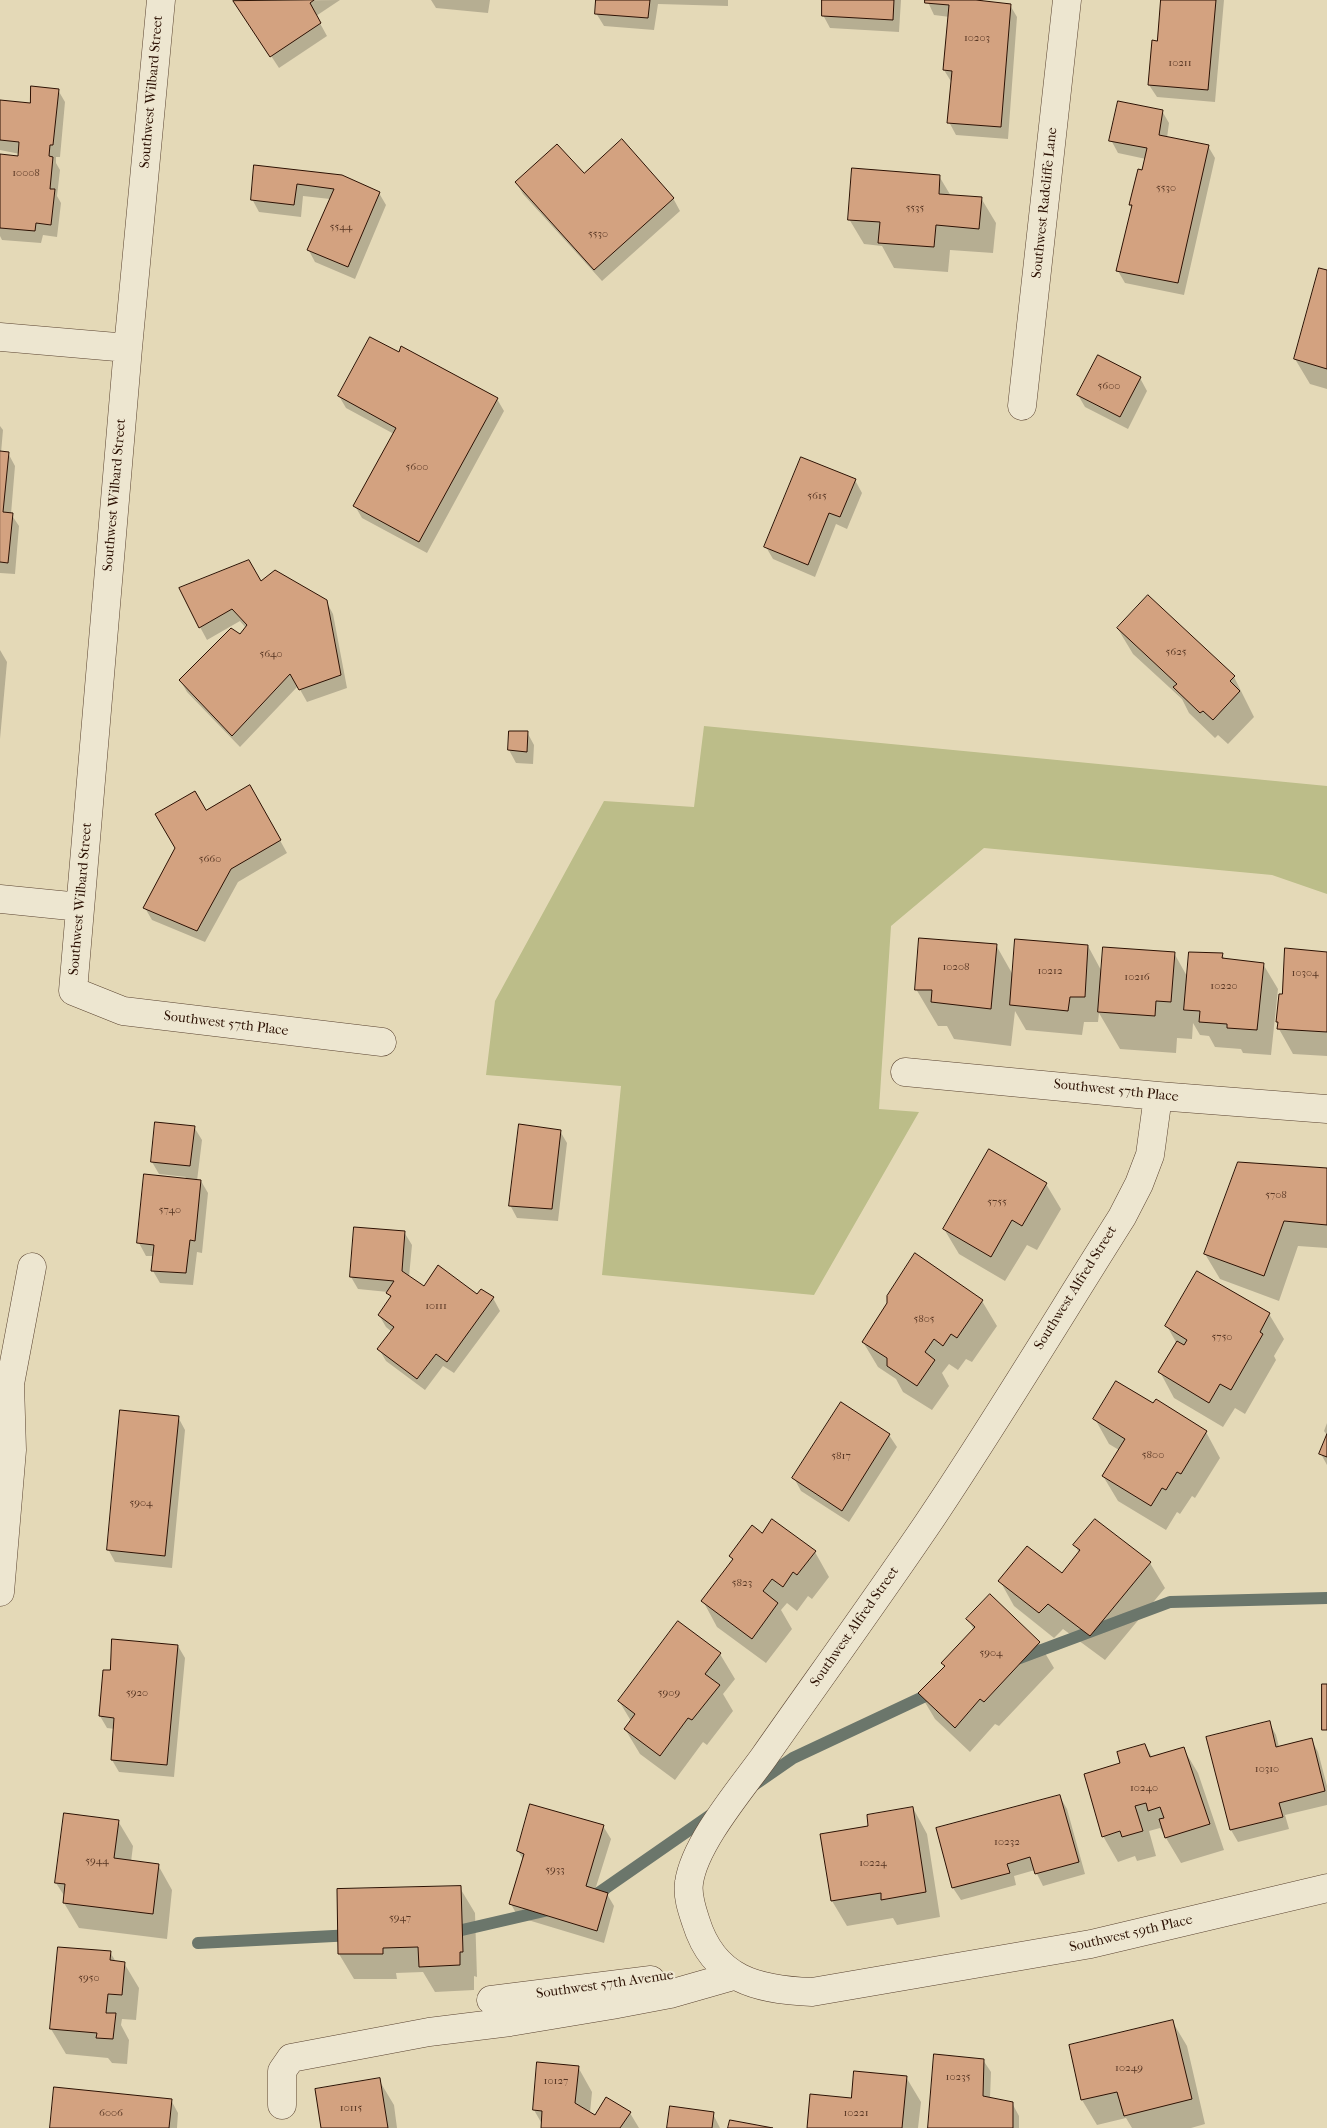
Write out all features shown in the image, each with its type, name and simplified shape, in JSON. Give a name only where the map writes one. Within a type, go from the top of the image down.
[{"type":"street","name":"Southwest Wilbard Street","points":[[73,991],[128,348],[161,0]]},
{"type":"street","name":"Southwest Radcliffe Lane","points":[[1022,406],[1067,0]]},
{"type":"street","points":[[0,336],[128,348]]},
{"type":"street","points":[[0,899],[80,907]]},
{"type":"street","name":"Southwest 57th Place","points":[[73,991],[123,1012],[382,1042]]},
{"type":"street","name":"Southwest 57th Place","points":[[905,1072],[1158,1096],[1327,1109]]},
{"type":"street","name":"Southwest Alfred Street","points":[[725,1968],[701,1939],[691,1907],[689,1884],[697,1856],[732,1802],[926,1525],[1122,1217],[1140,1184],[1150,1155],[1158,1096]]},
{"type":"street","points":[[0,1592],[10,1384],[32,1267]]},
{"type":"street","name":"Southwest 59th Place","points":[[725,1968],[755,1985],[780,1991],[812,1992],[1091,1944],[1327,1888]]},
{"type":"street","points":[[282,2105],[282,2071],[291,2058],[430,2032],[510,2022],[670,1994],[725,1968]]},
{"type":"street","name":"Southwest 57th Avenue","points":[[491,2000],[676,1977],[725,1968]]},
{"type":"green space","points":[[704,726],[1327,786],[1327,894],[1272,875],[984,848],[891,926],[879,1109],[919,1112],[814,1295],[602,1275],[621,1086],[486,1075],[495,1001],[604,801],[694,807]]},
{"type":"building","points":[[314,0],[310,3],[321,23],[270,57],[233,1]]},
{"type":"building","points":[[596,0],[650,0],[648,18],[595,14]]},
{"type":"building","points":[[822,0],[894,0],[893,20],[822,16]]},
{"type":"building","points":[[925,0],[976,0],[1011,4],[1001,127],[947,123],[952,71],[943,70],[949,5],[925,3]]},
{"type":"building","points":[[1161,0],[1216,0],[1208,90],[1148,85],[1152,40],[1157,41]]},
{"type":"building","points":[[31,86],[59,89],[53,145],[50,145],[49,156],[53,157],[50,189],[55,189],[51,225],[36,223],[35,231],[0,228],[0,154],[18,156],[19,142],[0,140],[0,100],[30,103]]},
{"type":"building","points":[[1118,101],[1163,110],[1159,135],[1209,145],[1178,283],[1116,271],[1132,205],[1129,205],[1138,169],[1142,170],[1147,148],[1109,141]]},
{"type":"building","points":[[622,139],[674,198],[594,270],[515,182],[557,144],[584,173]]},
{"type":"building","points":[[254,165],[342,175],[380,192],[348,267],[307,250],[334,189],[297,184],[294,205],[251,200]]},
{"type":"building","points":[[852,168],[940,175],[939,194],[982,197],[979,229],[936,225],[934,247],[878,243],[880,222],[848,220]]},
{"type":"building","points":[[1319,268],[1327,270],[1327,369],[1294,359]]},
{"type":"building","points":[[370,337],[399,352],[401,346],[498,398],[419,542],[353,506],[396,428],[338,396]]},
{"type":"building","points":[[1098,355],[1141,377],[1120,417],[1077,395]]},
{"type":"building","points":[[0,451],[9,452],[3,512],[13,513],[8,563],[0,562]]},
{"type":"building","points":[[801,457],[856,479],[840,517],[829,513],[808,565],[764,547]]},
{"type":"building","points":[[249,560],[261,581],[275,570],[327,600],[341,675],[299,690],[290,674],[232,736],[179,680],[231,628],[240,634],[247,625],[232,609],[199,628],[179,588]]},
{"type":"building","points":[[1148,595],[1235,676],[1230,681],[1240,691],[1213,720],[1203,711],[1200,713],[1173,687],[1177,684],[1117,628]]},
{"type":"building","points":[[509,731],[528,731],[527,752],[508,750]]},
{"type":"building","points":[[250,785],[281,840],[231,869],[197,931],[143,908],[175,848],[155,814],[195,791],[206,810]]},
{"type":"building","points":[[919,938],[997,944],[991,1009],[931,1002],[932,990],[915,990]]},
{"type":"building","points":[[1015,939],[1088,945],[1085,997],[1070,997],[1068,1011],[1010,1005]]},
{"type":"building","points":[[1103,947],[1175,952],[1171,1002],[1156,1001],[1155,1016],[1098,1012]]},
{"type":"building","points":[[1285,948],[1327,952],[1327,1032],[1277,1029],[1278,1022],[1276,1022],[1279,994],[1282,994]]},
{"type":"building","points":[[1189,952],[1223,953],[1222,958],[1264,963],[1257,1030],[1227,1028],[1227,1024],[1199,1022],[1200,1011],[1184,1010]]},
{"type":"building","points":[[155,1122],[195,1126],[190,1166],[151,1162]]},
{"type":"building","points":[[519,1124],[561,1130],[552,1209],[509,1206]]},
{"type":"building","points":[[989,1149],[1047,1183],[1022,1226],[1012,1220],[991,1257],[943,1229]]},
{"type":"building","points":[[1238,1162],[1327,1168],[1327,1225],[1284,1221],[1264,1276],[1204,1254]]},
{"type":"building","points":[[144,1174],[201,1180],[195,1241],[190,1240],[186,1273],[151,1271],[154,1245],[137,1243]]},
{"type":"building","points":[[354,1227],[405,1231],[402,1271],[424,1286],[438,1265],[477,1294],[481,1289],[494,1297],[447,1362],[436,1354],[417,1379],[377,1349],[394,1327],[378,1315],[391,1296],[386,1293],[394,1281],[350,1277]]},
{"type":"building","points":[[915,1253],[983,1300],[957,1338],[951,1334],[943,1346],[934,1339],[925,1352],[935,1360],[917,1386],[887,1366],[887,1358],[862,1342],[887,1303],[887,1296]]},
{"type":"building","points":[[1197,1271],[1270,1313],[1260,1332],[1263,1334],[1231,1390],[1220,1384],[1209,1403],[1158,1372],[1177,1341],[1184,1345],[1187,1340],[1165,1326]]},
{"type":"building","points":[[1116,1381],[1153,1403],[1156,1399],[1207,1431],[1181,1474],[1177,1472],[1166,1490],[1162,1488],[1151,1506],[1102,1476],[1125,1439],[1093,1419]]},
{"type":"building","points":[[841,1402],[890,1434],[842,1511],[792,1478]]},
{"type":"building","points":[[120,1410],[179,1416],[165,1556],[107,1550]]},
{"type":"building","points":[[1327,1434],[1327,1457],[1319,1454]]},
{"type":"building","points":[[772,1519],[816,1551],[797,1575],[793,1572],[783,1587],[772,1579],[763,1591],[778,1603],[752,1639],[701,1601],[733,1559],[729,1556],[752,1525],[762,1533]]},
{"type":"building","points":[[1095,1519],[1151,1562],[1090,1636],[1048,1604],[1039,1613],[998,1581],[1027,1546],[1062,1573],[1080,1550],[1073,1545]]},
{"type":"building","points":[[990,1594],[1040,1642],[984,1702],[980,1699],[955,1728],[918,1693],[945,1666],[941,1663],[975,1627],[966,1619]]},
{"type":"building","points":[[678,1621],[721,1653],[705,1674],[720,1685],[692,1720],[688,1718],[660,1756],[624,1729],[635,1714],[618,1701]]},
{"type":"building","points":[[112,1639],[178,1645],[167,1765],[111,1760],[114,1718],[99,1716],[103,1670],[110,1670]]},
{"type":"building","points":[[1322,1684],[1327,1684],[1327,1730],[1322,1730]]},
{"type":"building","points":[[1270,1721],[1276,1747],[1312,1738],[1325,1791],[1279,1803],[1283,1817],[1230,1830],[1206,1737]]},
{"type":"building","points":[[1145,1744],[1150,1757],[1184,1747],[1210,1824],[1165,1838],[1159,1819],[1164,1818],[1160,1807],[1148,1811],[1146,1803],[1135,1806],[1143,1831],[1122,1837],[1120,1831],[1102,1837],[1084,1774],[1120,1763],[1117,1752]]},
{"type":"building","points":[[1060,1795],[1079,1862],[1035,1874],[1030,1857],[1007,1864],[1010,1873],[952,1888],[936,1828]]},
{"type":"building","points":[[530,1804],[604,1825],[586,1886],[608,1893],[597,1931],[509,1904],[524,1854],[517,1851]]},
{"type":"building","points":[[913,1807],[926,1892],[881,1900],[881,1893],[831,1901],[820,1834],[868,1826],[867,1815]]},
{"type":"building","points":[[64,1813],[119,1820],[114,1858],[159,1864],[153,1914],[63,1903],[65,1884],[55,1883]]},
{"type":"building","points":[[461,1886],[463,1952],[460,1952],[460,1965],[419,1967],[418,1947],[383,1948],[383,1954],[338,1954],[337,1889]]},
{"type":"building","points":[[58,1947],[111,1951],[110,1960],[125,1962],[122,1995],[108,1994],[106,2013],[116,2013],[113,2039],[96,2038],[97,2033],[50,2029]]},
{"type":"building","points":[[1173,2020],[1192,2099],[1124,2116],[1117,2092],[1081,2100],[1069,2045]]},
{"type":"building","points":[[934,2054],[984,2059],[983,2096],[1013,2102],[1013,2128],[928,2128]]},
{"type":"building","points":[[537,2062],[579,2066],[575,2103],[595,2115],[606,2097],[631,2112],[620,2128],[541,2128],[542,2111],[533,2110]]},
{"type":"building","points":[[854,2071],[907,2076],[902,2128],[807,2128],[810,2094],[851,2098]]},
{"type":"building","points":[[380,2078],[388,2128],[321,2128],[315,2089]]},
{"type":"building","points":[[54,2087],[172,2099],[169,2128],[50,2128]]},
{"type":"building","points":[[670,2106],[714,2112],[712,2128],[667,2128]]},
{"type":"building","points":[[730,2120],[773,2128],[728,2128]]},
{"type":"waterway","points":[[1012,1661],[1170,1602],[1327,1598]]},
{"type":"waterway","points":[[754,1785],[793,1758],[938,1690]]},
{"type":"waterway","points":[[587,1901],[715,1812]]},
{"type":"waterway","points":[[446,1931],[462,1930],[553,1909]]},
{"type":"waterway","points":[[198,1943],[353,1935]]}]
